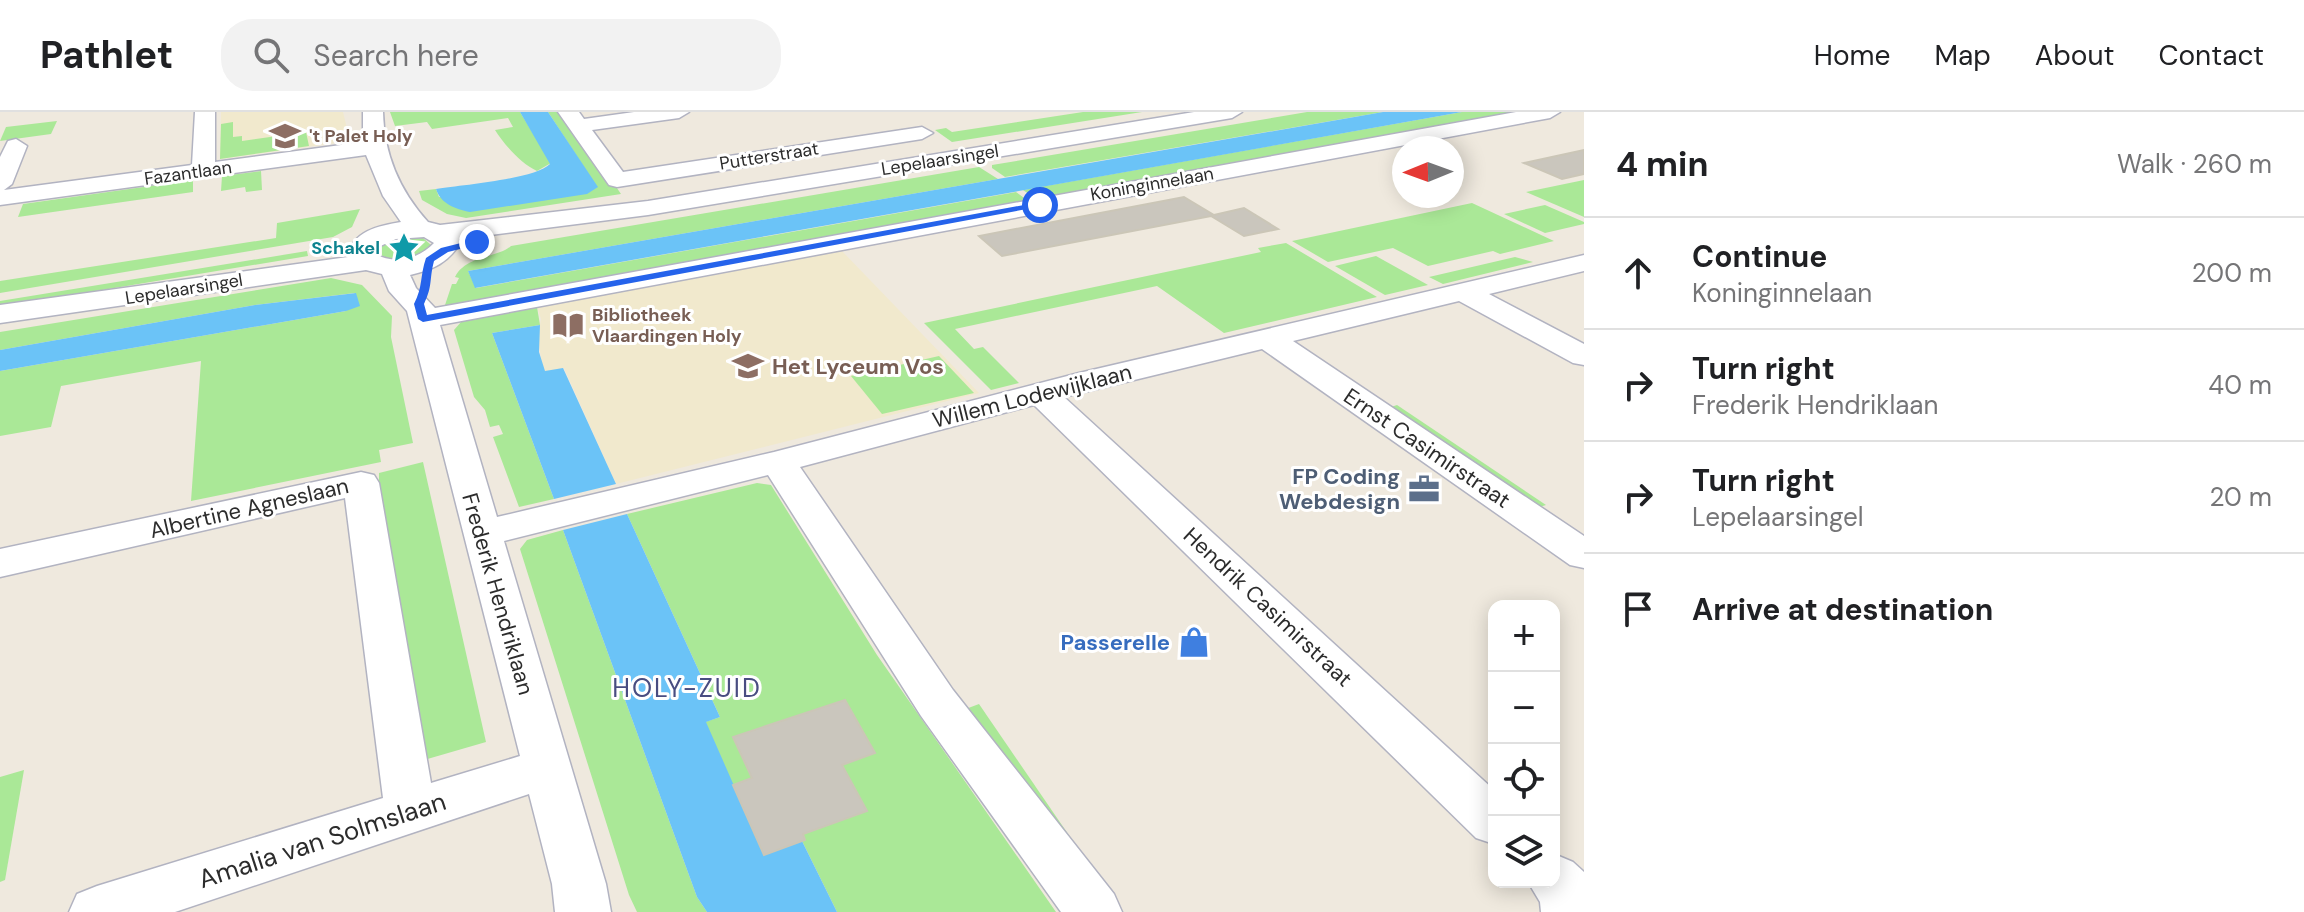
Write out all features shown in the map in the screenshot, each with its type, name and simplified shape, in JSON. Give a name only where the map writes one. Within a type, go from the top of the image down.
[{"type":"street","points":[[203,171],[205,112]]},
{"type":"street","points":[[573,119],[679,112]]},
{"type":"street","points":[[892,112],[955,157]]},
{"type":"street","name":"Lepelaarsingel","points":[[0,314],[433,243],[605,219],[648,208],[1232,112]]},
{"type":"street","name":"Koninginnelaan","points":[[421,312],[1550,112]]},
{"type":"street","name":"Putterstraat","points":[[573,119],[617,180],[922,133]]},
{"type":"street","points":[[370,124],[386,181],[409,218],[433,243]]},
{"type":"street","name":"Fazantlaan","points":[[0,198],[203,171],[370,124]]},
{"type":"street","points":[[0,184],[16,146]]},
{"type":"street","points":[[377,252],[386,181]]},
{"type":"street","name":"Frederik Hendriklaan","points":[[421,312],[428,286],[425,277],[433,243]]},
{"type":"street","name":"Frederik Hendriklaan","points":[[377,252],[421,312],[585,903]]},
{"type":"street","name":"Willem Lodewijklaan","points":[[481,534],[778,462],[1041,393],[1584,263]]},
{"type":"street","points":[[1463,292],[1584,356]]},
{"type":"street","name":"Ernst Casimirstraat","points":[[1270,340],[1584,555]]},
{"type":"street","name":"Hendrik Casimirstraat","points":[[1041,393],[1488,816]]},
{"type":"street","points":[[778,462],[937,703],[1094,912]]},
{"type":"street","name":"Albertine Agneslaan","points":[[0,563],[361,483],[410,812]]},
{"type":"street","name":"Amalia van Solmslaan","points":[[97,912],[547,768]]},
{"type":"street","points":[[1560,885],[1566,891],[1569,912]]},
{"type":"shaded area","name":"'t Palet Holy","points":[[221,112],[343,112],[350,141],[220,159]]},
{"type":"shaded area","name":"Het Lyceum Vos","points":[[842,251],[979,393],[616,484],[564,368],[545,372],[538,339],[541,319],[537,307]]},
{"type":"green space","points":[[390,112],[520,112],[551,163],[537,171],[513,153],[495,130],[513,127],[508,118],[432,129],[427,122],[395,126]]},
{"type":"green space","points":[[548,112],[565,112],[621,194],[466,218],[447,214],[422,200],[419,191],[436,189],[439,197],[587,193],[597,187]]},
{"type":"green space","points":[[1083,112],[1142,112],[952,142],[935,130],[946,128],[952,132]]},
{"type":"green space","points":[[1307,112],[1383,112],[1005,177],[992,168],[992,165]]},
{"type":"green space","points":[[1462,112],[1528,112],[1039,201],[1023,190]]},
{"type":"green space","points":[[57,121],[51,134],[0,141],[6,127]]},
{"type":"green space","points":[[233,122],[233,137],[242,136],[242,141],[306,132],[309,146],[220,159],[221,124]]},
{"type":"green space","points":[[979,167],[998,179],[468,271],[476,288],[1016,192],[1031,203],[459,307],[445,305],[460,270],[511,246]]},
{"type":"green space","points":[[261,171],[262,190],[246,192],[245,187],[221,191],[222,176]]},
{"type":"green space","points":[[193,180],[193,192],[18,217],[23,204]]},
{"type":"green space","points":[[1584,180],[1584,217],[1526,192]]},
{"type":"green space","points":[[1472,203],[1554,241],[1428,266],[1393,248],[1328,262],[1292,241],[1448,208],[1464,208],[1464,205]]},
{"type":"green space","points":[[1545,205],[1584,224],[1545,233],[1504,214]]},
{"type":"green space","points":[[360,209],[352,227],[333,237],[0,293],[0,281],[276,238],[277,223]]},
{"type":"green space","points":[[415,236],[431,245],[413,257],[397,259],[377,252],[377,248],[390,240]]},
{"type":"green space","points":[[1286,243],[1377,297],[1224,333],[1157,286],[955,329],[974,349],[983,347],[1019,383],[991,390],[924,323],[1261,252],[1258,248]]},
{"type":"green space","points":[[307,251],[308,256],[0,307],[0,301]]},
{"type":"green space","points":[[1376,256],[1428,285],[1385,295],[1335,266]]},
{"type":"green space","points":[[1515,257],[1533,262],[1443,284],[1429,277]]},
{"type":"green space","points":[[331,278],[362,285],[392,316],[391,337],[413,443],[379,450],[381,462],[191,501],[201,361],[61,386],[51,427],[0,436],[0,371],[346,311],[355,293],[255,305],[0,350],[0,332]]},
{"type":"green space","points":[[537,307],[540,325],[492,333],[554,499],[519,507],[493,437],[503,434],[499,425],[490,427],[485,410],[474,397],[454,330],[461,322]]},
{"type":"green space","points":[[939,356],[974,393],[882,414],[851,376]]},
{"type":"green space","points":[[1397,405],[1546,505],[1533,509],[1385,409]]},
{"type":"green space","points":[[423,462],[486,742],[424,760],[374,484],[379,482],[379,473]]},
{"type":"green space","points":[[757,483],[771,485],[877,655],[1056,912],[837,912],[802,841],[764,855],[705,722],[720,717],[627,514]]},
{"type":"green space","points":[[563,530],[697,897],[707,912],[637,912],[629,895],[520,549],[527,540]]},
{"type":"green space","points":[[979,704],[1092,869],[963,710]]},
{"type":"green space","points":[[24,770],[5,880],[0,882],[0,777]]},
{"type":"water","points":[[520,112],[548,112],[598,187],[587,194],[470,212],[445,202],[436,189],[530,174],[550,164]]},
{"type":"water","points":[[1383,112],[1462,112],[475,288],[468,271]]},
{"type":"water","points":[[356,293],[360,306],[346,311],[0,371],[0,350],[255,305]]},
{"type":"water","points":[[540,325],[539,352],[545,371],[563,368],[616,484],[554,499],[492,333]]},
{"type":"water","points":[[627,514],[720,717],[706,722],[764,854],[802,841],[837,912],[707,912],[697,897],[563,530]]},
{"type":"building","points":[[1584,150],[1584,174],[1562,179],[1524,163]]},
{"type":"building","points":[[1184,197],[1214,215],[1244,208],[1278,229],[1244,236],[1211,216],[1002,256],[979,236]]},
{"type":"building","points":[[845,700],[875,753],[842,765],[867,811],[803,834],[805,840],[764,855],[733,785],[752,778],[733,737]]},
{"type":"place","name":"'t Palet Holy","points":[[285,136]]},
{"type":"place","name":"Schakel","points":[[404,248]]},
{"type":"place","name":"Bibliotheek Vlaardingen Holy","points":[[568,325]]},
{"type":"place","name":"Het Lyceum Vos","points":[[748,366]]},
{"type":"place","name":"FP Coding Webdesign","points":[[1424,489]]},
{"type":"place","name":"Passerelle","points":[[1194,642]]},
{"type":"district","name":"HOLY-ZUID","points":[[687,688]]},
{"type":"route","points":[[477,242],[445,250],[430,260],[425,277],[428,286],[419,304],[423,319],[1040,205]]}]
